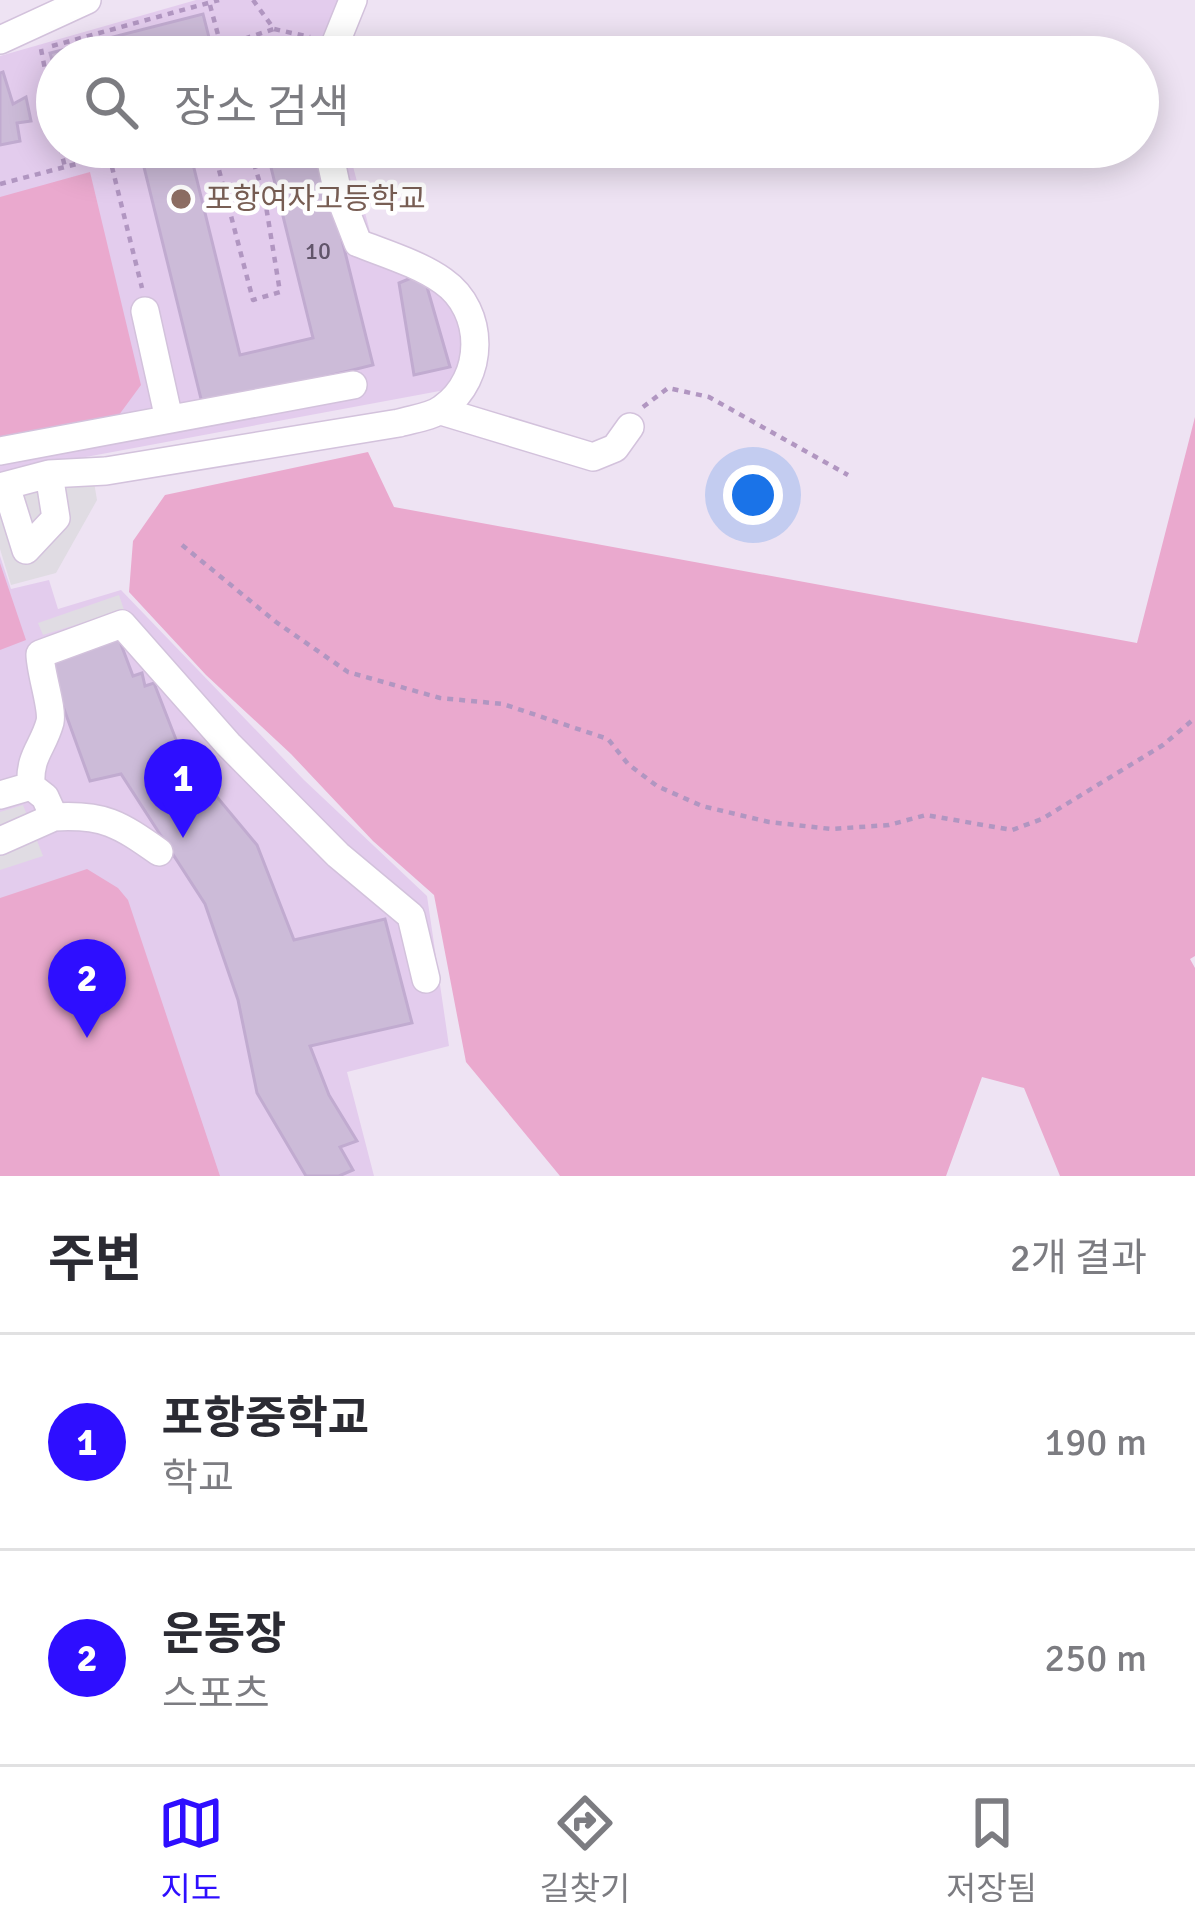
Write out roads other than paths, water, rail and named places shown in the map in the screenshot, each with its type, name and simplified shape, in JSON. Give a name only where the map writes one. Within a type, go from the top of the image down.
[{"type":"street","points":[[0,40],[87,0]]},
{"type":"street","points":[[328,36],[353,0]]},
{"type":"street","points":[[49,474],[56,518],[26,550],[3,486],[49,474],[106,471],[399,423],[440,411],[464,388],[476,350],[476,328],[465,305],[445,282],[358,243],[332,168]]},
{"type":"street","points":[[145,311],[169,419]]},
{"type":"street","points":[[0,452],[353,385]]},
{"type":"street","points":[[440,411],[593,457],[615,448],[629,427]]},
{"type":"street","points":[[54,817],[45,796],[32,786],[30,765],[51,718],[40,679],[40,654],[122,624],[228,744],[322,839],[411,916],[426,979]]},
{"type":"street","points":[[0,795],[32,786]]},
{"type":"street","points":[[0,841],[54,817],[78,815],[116,823],[159,853]]},
{"type":"place","name":"포항여자고등학교","points":[[181,199]]},
{"type":"place","name":"포항중학교","points":[[183,838]]},
{"type":"place","name":"운동장","points":[[87,1038]]}]
